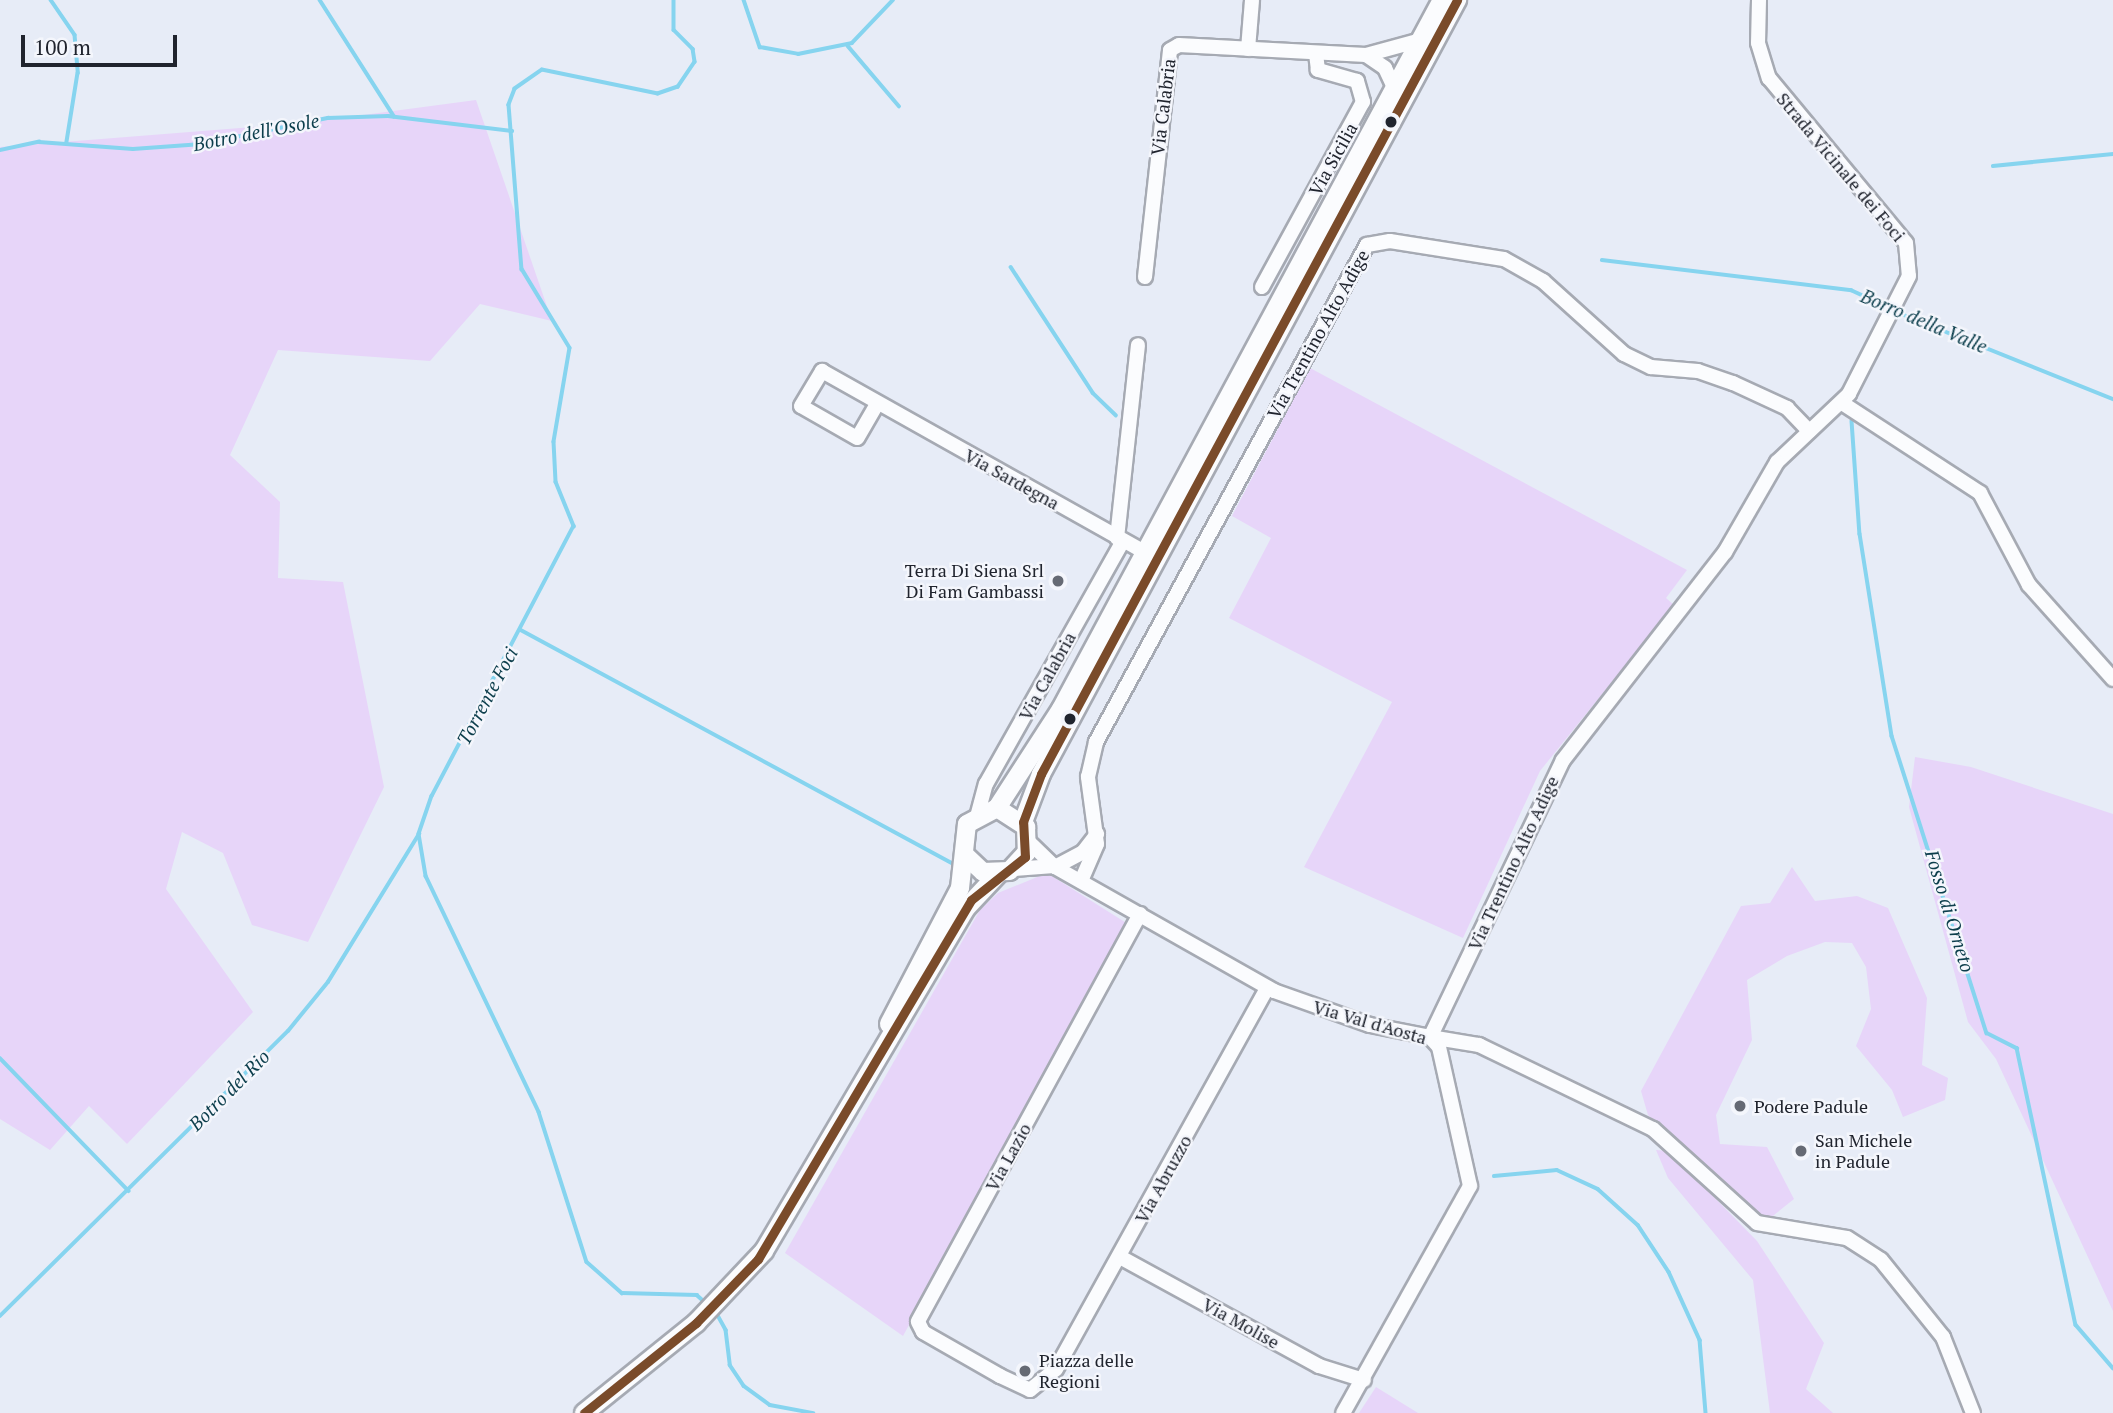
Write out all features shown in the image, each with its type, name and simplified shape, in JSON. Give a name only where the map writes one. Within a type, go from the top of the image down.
[{"type":"main road","points":[[802,1192],[957,894],[965,855],[964,832],[978,813],[997,808],[1028,768],[1442,0]]},
{"type":"main road","points":[[584,1413],[696,1323],[731,1290],[802,1192],[967,908],[1006,871],[1029,842],[1023,822],[1045,765],[1457,0]]},
{"type":"main road","points":[[997,808],[1023,822]]},
{"type":"main road","points":[[965,855],[976,868],[1006,871]]},
{"type":"street","points":[[1248,49],[1252,0]]},
{"type":"street","name":"Strada Vicinale dei Foci","points":[[1759,0],[1760,55],[1773,86],[1909,248],[1911,269],[1902,294],[1842,403]]},
{"type":"street","name":"Via Calabria","points":[[1145,277],[1168,54],[1179,45],[1366,55],[1421,40]]},
{"type":"street","name":"Via Sicilia","points":[[1262,287],[1363,102],[1357,81],[1318,70],[1316,53]]},
{"type":"street","points":[[1366,55],[1385,68],[1395,89]]},
{"type":"street","name":"Via Trentino Alto Adige","points":[[1077,879],[1097,834],[1088,777],[1096,742],[1367,245],[1390,241],[1504,259],[1543,281],[1624,354],[1651,367],[1698,371],[1733,383],[1787,408],[1809,431]]},
{"type":"street","name":"Via Calabria","points":[[978,813],[986,784],[1120,540],[1138,345]]},
{"type":"street","name":"Via Sardegna","points":[[877,404],[857,438],[802,406],[822,371],[1146,553]]},
{"type":"street","points":[[1842,403],[1983,496],[2029,585],[2113,679]]},
{"type":"street","name":"Via Trentino Alto Adige","points":[[1430,1037],[1563,760],[1725,552],[1771,469],[1842,403]]},
{"type":"street","name":"Via Val d'Aosta","points":[[1029,842],[1055,867],[1267,988],[1370,1025],[1430,1037],[1443,1056],[1471,1182],[1364,1380],[1343,1413]]},
{"type":"street","points":[[1087,856],[1103,893]]},
{"type":"street","name":"Via Trentino Alto Adige","points":[[1055,867],[1087,856]]},
{"type":"street","points":[[1006,871],[1055,867]]},
{"type":"street","name":"Via Lazio","points":[[1056,1369],[1030,1390],[923,1332],[918,1322],[1140,914]]},
{"type":"street","name":"Via Abruzzo","points":[[1056,1369],[1267,988]]},
{"type":"street","points":[[1430,1037],[1479,1045],[1653,1129],[1757,1223],[1847,1238],[1881,1260],[1943,1338],[1973,1413]]},
{"type":"street","name":"Via Molise","points":[[1120,1257],[1327,1370],[1364,1380]]},
{"type":"shaded area","points":[[476,100],[552,321],[480,304],[430,361],[278,350],[230,455],[280,502],[278,578],[343,582],[384,787],[308,942],[252,925],[223,853],[182,832],[166,889],[253,1012],[127,1144],[89,1106],[50,1150],[0,1119],[0,147],[303,123]]},
{"type":"shaded area","points":[[1310,368],[1687,570],[1666,598],[1674,605],[1540,771],[1463,938],[1304,867],[1392,702],[1229,618],[1271,538],[1232,516]]},
{"type":"shaded area","points":[[1915,757],[1971,767],[2113,814],[2113,1311],[1996,1059],[1968,1022],[1909,807]]},
{"type":"shaded area","points":[[1792,867],[1815,901],[1857,896],[1888,908],[1927,998],[1922,1065],[1948,1078],[1945,1100],[1903,1117],[1892,1090],[1856,1046],[1871,1009],[1866,967],[1852,943],[1825,942],[1787,956],[1747,980],[1752,1040],[1716,1115],[1720,1144],[1767,1147],[1794,1199],[1769,1219],[1752,1213],[1648,1115],[1641,1091],[1741,906],[1770,903]]},
{"type":"shaded area","points":[[1047,873],[1128,924],[903,1336],[785,1253],[980,910],[998,893]]},
{"type":"shaded area","points":[[1656,1150],[1669,1151],[1757,1241],[1824,1343],[1806,1389],[1833,1413],[1770,1413],[1753,1280],[1668,1178]]},
{"type":"shaded area","points":[[1376,1387],[1418,1413],[1359,1413]]},
{"type":"waterway","points":[[51,0],[75,35],[78,73],[67,142]]},
{"type":"waterway","points":[[320,0],[394,116]]},
{"type":"waterway","name":"Torrente Foci","points":[[674,0],[674,30],[693,49],[695,62],[678,87],[658,94],[542,70],[515,89],[509,105],[522,269],[570,348],[554,442],[556,482],[574,526],[432,796],[419,834],[426,876],[539,1112],[587,1262],[622,1293],[697,1295],[706,1303]]},
{"type":"waterway","name":"Torrente Foci","points":[[744,0],[760,47],[798,54],[852,43],[893,0]]},
{"type":"waterway","name":"Borro della Valle","points":[[848,46],[899,106]]},
{"type":"waterway","name":"Botro dell'Osole","points":[[0,150],[39,142],[133,149],[202,144],[328,118],[388,116],[512,131]]},
{"type":"waterway","points":[[1993,166],[2113,154]]},
{"type":"waterway","name":"Borro della Valle","points":[[1602,260],[1851,290],[1888,307]]},
{"type":"waterway","points":[[1011,267],[1093,393],[1116,415]]},
{"type":"waterway","name":"Borro della Valle","points":[[1894,311],[2113,399]]},
{"type":"waterway","name":"Fosso di Orneto","points":[[1852,421],[1860,534],[1892,736],[1987,1033],[2017,1048],[2076,1325],[2113,1368]]},
{"type":"waterway","points":[[521,630],[954,864]]},
{"type":"waterway","name":"Botro del Rio","points":[[0,1316],[288,1031],[328,982],[419,834]]},
{"type":"waterway","points":[[0,1058],[129,1191]]},
{"type":"waterway","points":[[1494,1176],[1557,1170],[1598,1189],[1638,1225],[1669,1272],[1700,1340],[1706,1413]]},
{"type":"waterway","name":"Torrente Foci","points":[[715,1310],[726,1330],[730,1365],[744,1386],[770,1405],[813,1413]]},
{"type":"transit line","points":[[584,1413],[696,1323],[758,1259],[971,900],[1025,857],[1023,822],[1041,774],[1457,0]]},
{"type":"place","name":"Terra Di Siena Srl Di Fam Gambassi","points":[[1058,581]]},
{"type":"place","name":"Podere Padule","points":[[1740,1106]]},
{"type":"place","name":"San Michele in Padule","points":[[1801,1151]]},
{"type":"place","name":"Piazza delle Regioni","points":[[1025,1371]]}]
